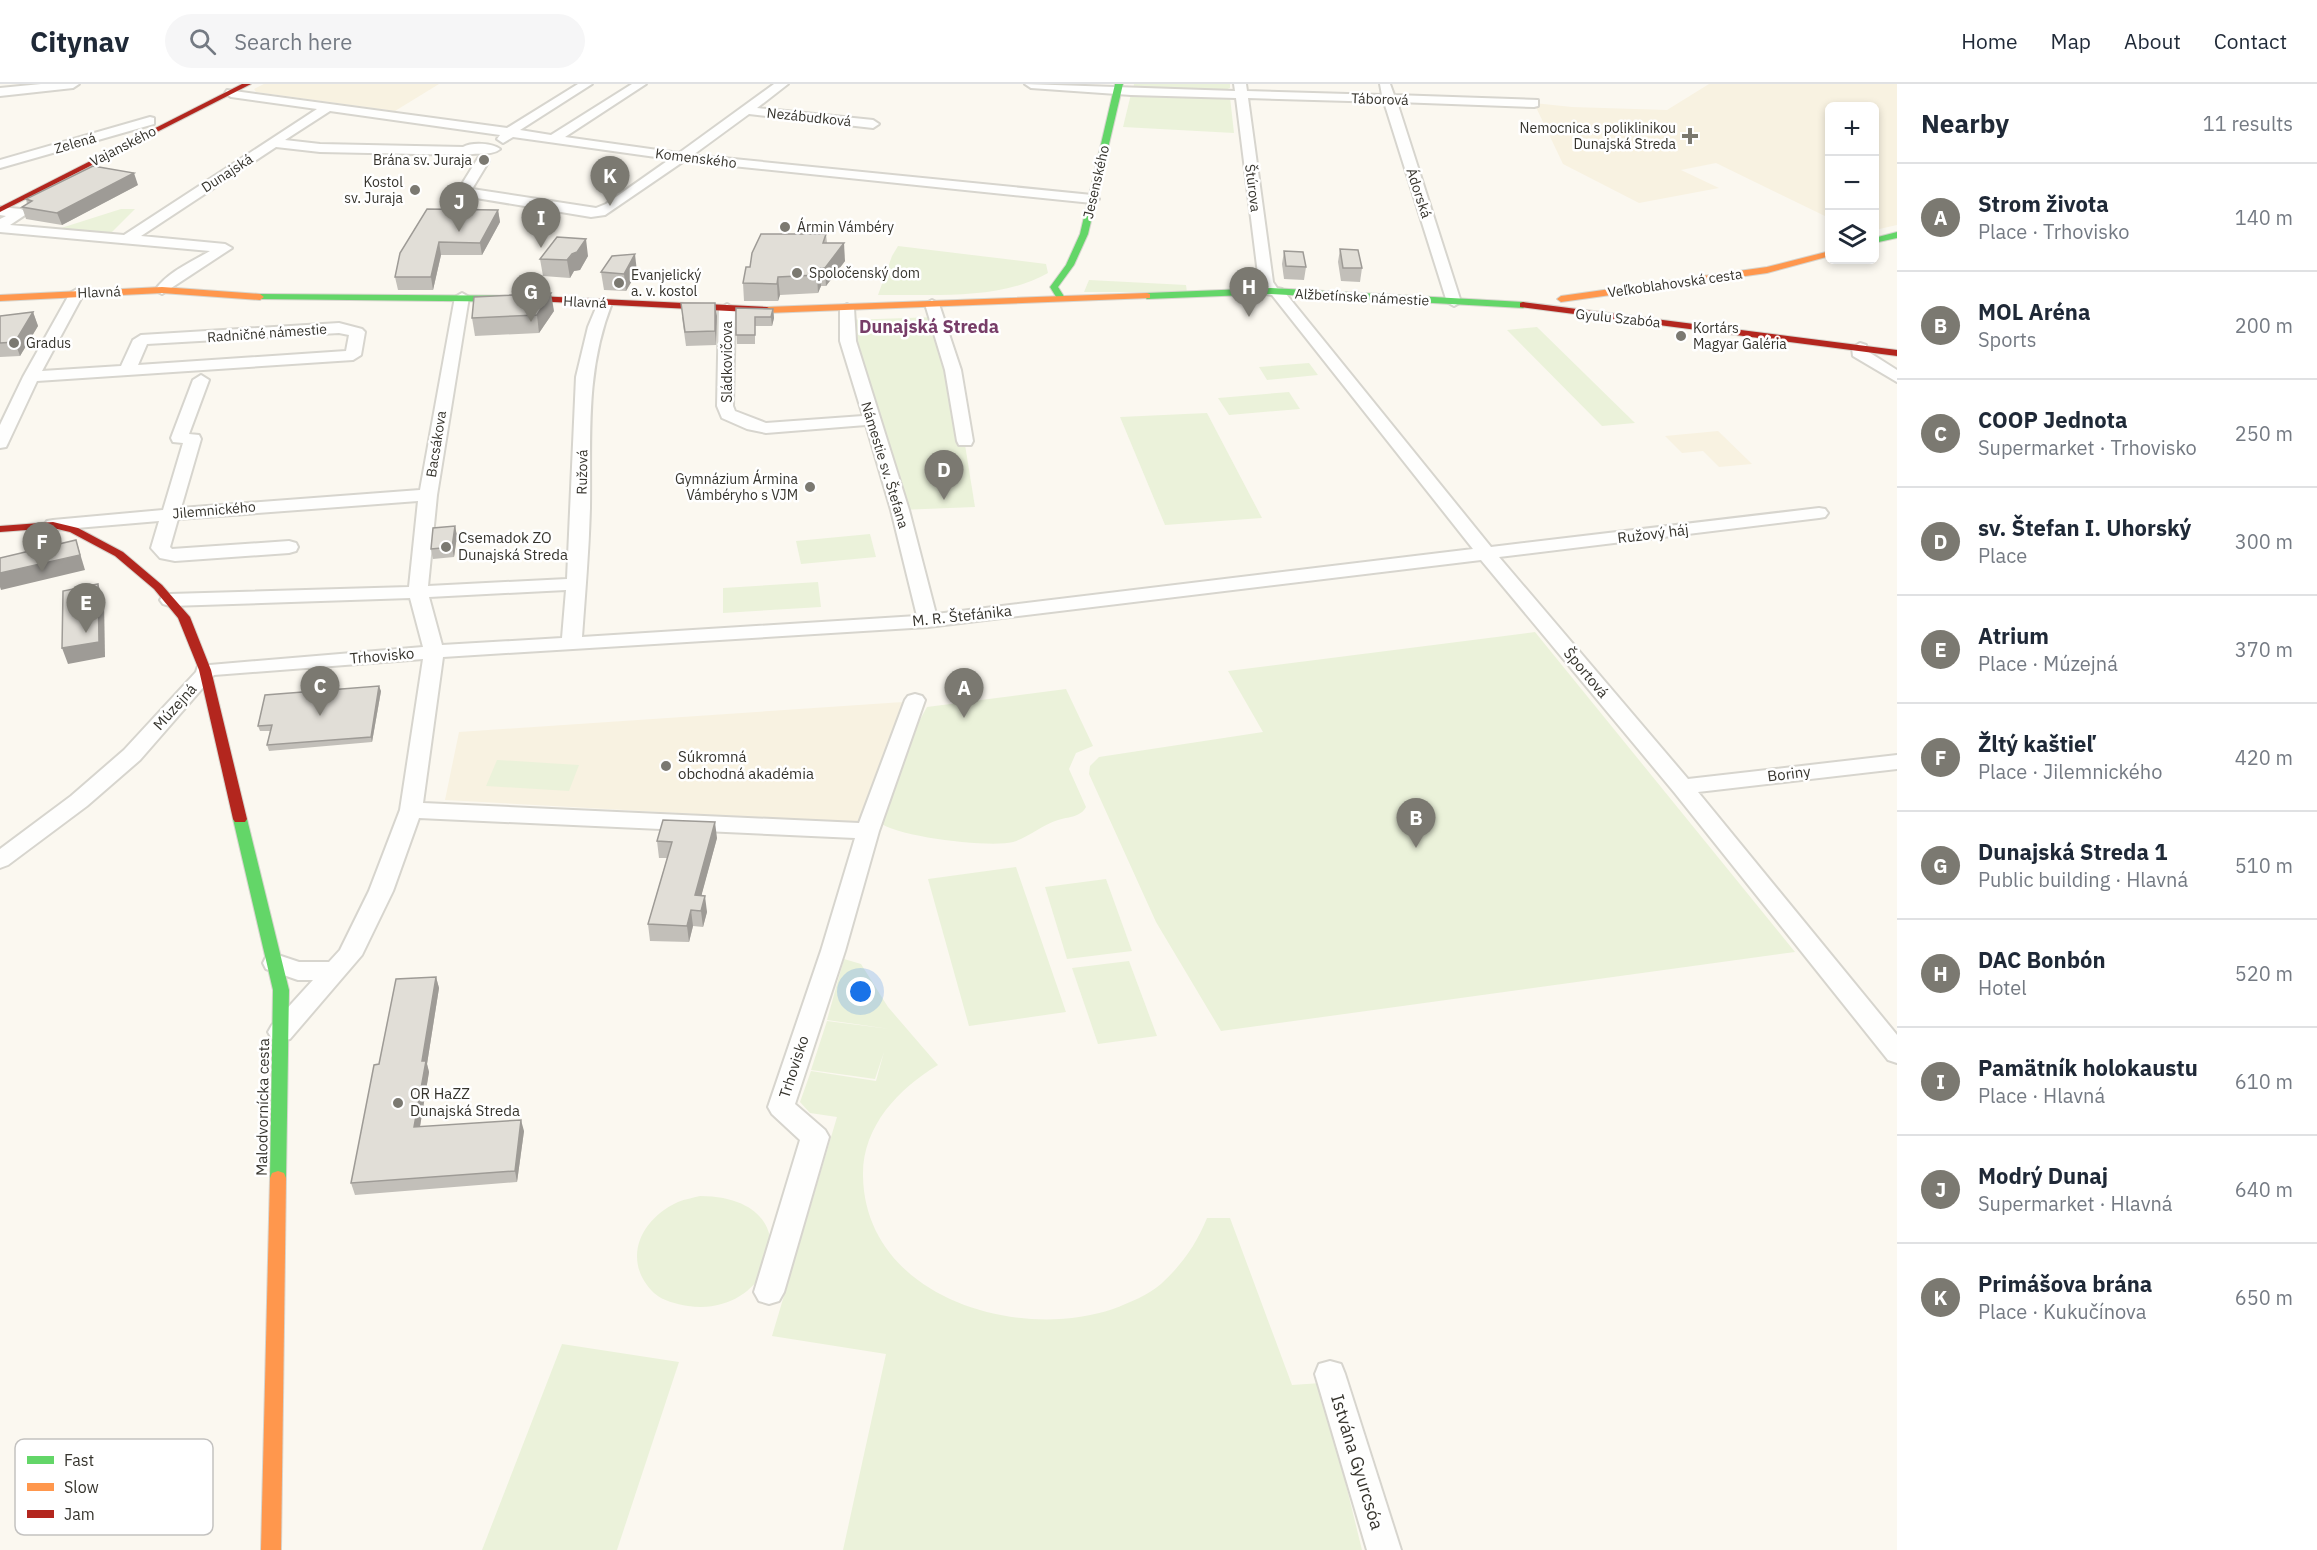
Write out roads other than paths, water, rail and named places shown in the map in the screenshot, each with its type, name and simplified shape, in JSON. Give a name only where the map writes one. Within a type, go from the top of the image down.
[{"type":"street","points":[[0,92],[73,84]]},
{"type":"street","points":[[586,84],[508,133],[487,156],[464,192],[591,213],[600,212],[682,157],[782,84]]},
{"type":"street","points":[[551,140],[640,84]]},
{"type":"street","name":"Táborová","points":[[1031,84],[1240,89],[1389,99],[1534,103]]},
{"type":"street","name":"Ádorská","points":[[1384,84],[1454,302]]},
{"type":"street","name":"Komenského","points":[[242,87],[328,107],[551,140],[682,157],[1092,199]]},
{"type":"street","name":"Vajanského","points":[[0,211],[99,158],[242,87]]},
{"type":"street","name":"Jesenského","points":[[1061,275],[1074,257],[1084,234],[1118,87]]},
{"type":"street","name":"Štúrova","points":[[1240,89],[1266,282],[1274,292]]},
{"type":"street","name":"Dunajská","points":[[127,239],[328,107]]},
{"type":"street","name":"Nezábudková","points":[[745,110],[873,124]]},
{"type":"street","name":"Zelená","points":[[0,164],[150,121]]},
{"type":"street","points":[[274,142],[320,148],[467,151],[469,148],[487,156]]},
{"type":"street","points":[[0,211],[21,213],[3,223],[1,228],[225,248],[179,275],[162,291]]},
{"type":"street","points":[[1084,234],[1089,243],[1085,266]]},
{"type":"street","points":[[1879,240],[1897,235]]},
{"type":"street","name":"Veľkoblahovská cesta","points":[[1519,305],[1767,270],[1825,255]]},
{"type":"street","points":[[1061,275],[1054,287],[1061,298],[1077,287]]},
{"type":"street","points":[[990,301],[1034,287],[1061,275]]},
{"type":"street","points":[[1161,282],[1274,292]]},
{"type":"street","name":"Hlavná","points":[[0,298],[162,291],[273,298],[462,297],[727,309],[847,308],[1061,298]]},
{"type":"street","name":"Alžbetínske námestie","points":[[1061,298],[1274,292],[1519,305]]},
{"type":"street","name":"Športová","points":[[1274,292],[1488,555],[1682,787],[1897,1053]]},
{"type":"street","points":[[0,443],[31,376],[77,293]]},
{"type":"street","name":"Bacsákova","points":[[434,652],[418,592],[428,495],[462,297]]},
{"type":"street","points":[[1582,297],[1578,304],[1583,311],[1592,315]]},
{"type":"street","name":"Ružová","points":[[571,645],[581,509],[583,399],[587,351],[605,303]]},
{"type":"street","points":[[932,304],[953,370],[965,441]]},
{"type":"street","name":"Gyulu Szabóa","points":[[1519,305],[1897,353]]},
{"type":"street","name":"Námestie sv. Štefana","points":[[847,308],[848,341],[900,510],[928,621]]},
{"type":"street","name":"Sládkovičova","points":[[727,309],[725,406],[728,414],[766,428],[871,420]]},
{"type":"street","name":"Radničné námestie","points":[[31,376],[128,371],[352,355],[357,332],[339,328],[141,340],[128,371]]},
{"type":"street","points":[[1860,348],[1859,352],[1897,377]]},
{"type":"street","points":[[201,380],[179,438],[193,439],[160,545],[162,551],[167,554],[289,547]]},
{"type":"street","name":"Jilemnického","points":[[0,529],[428,495]]},
{"type":"street","name":"Ružový háj","points":[[1488,555],[1819,513]]},
{"type":"street","name":"Múzejná","points":[[0,860],[79,801],[132,755],[205,672],[184,617],[170,600],[119,554],[74,530],[54,525]]},
{"type":"street","name":"M. R. Štefánika","points":[[434,652],[928,621],[1488,555]]},
{"type":"street","points":[[170,600],[576,584]]},
{"type":"street","name":"Trhovisko","points":[[205,672],[434,652],[411,810],[381,891],[351,955],[281,1032]]},
{"type":"street","name":"Malodvornícka cesta","points":[[205,672],[281,990],[271,1550]]},
{"type":"street","name":"Trhovisko","points":[[769,1292],[814,1137],[781,1107],[833,951],[868,831],[915,700]]},
{"type":"street","name":"Boriny","points":[[1682,787],[1897,762]]},
{"type":"street","points":[[411,810],[868,831]]},
{"type":"street","points":[[275,963],[298,970],[336,971]]},
{"type":"street","name":"Istvána Gyurcsóa","points":[[1330,1374],[1384,1550]]},
{"type":"place","name":"Nemocnica s poliklinikou Dunajská Streda","points":[[1690,136]]},
{"type":"place","name":"Brána sv. Juraja","points":[[484,160]]},
{"type":"place","name":"Kostol sv. Juraja","points":[[415,190]]},
{"type":"place","name":"Primášova brána","points":[[610,206]]},
{"type":"place","name":"Ármin Vámbéry","points":[[785,227]]},
{"type":"place","name":"Modrý Dunaj","points":[[459,232]]},
{"type":"place","name":"Pamätník holokaustu","points":[[541,248]]},
{"type":"place","name":"Spoločenský dom","points":[[797,273]]},
{"type":"place","name":"Evanjelický a. v. kostol","points":[[619,283]]},
{"type":"place","name":"DAC Bonbón","points":[[1249,317]]},
{"type":"place","name":"Dunajská Streda 1","points":[[531,322]]},
{"type":"place","name":"Kortárs Magyar Galéria","points":[[1681,336]]},
{"type":"place","name":"Gradus","points":[[14,343]]},
{"type":"place","name":"Gymnázium Ármina Vámbéryho s VJM","points":[[810,487]]},
{"type":"place","name":"sv. Štefan I. Uhorský","points":[[944,500]]},
{"type":"place","name":"Csemadok ZO Dunajská Streda","points":[[446,547]]},
{"type":"place","name":"Žltý kaštieľ","points":[[42,572]]},
{"type":"place","name":"Atrium","points":[[86,633]]},
{"type":"place","name":"COOP Jednota","points":[[320,716]]},
{"type":"place","name":"Strom života","points":[[964,718]]},
{"type":"place","name":"Súkromná obchodná akadémia","points":[[666,766]]},
{"type":"place","name":"MOL Aréna","points":[[1416,848]]},
{"type":"place","name":"OR HaZZ Dunajská Streda","points":[[398,1103]]},
{"type":"district","name":"Dunajská Streda","points":[[929,327]]}]
